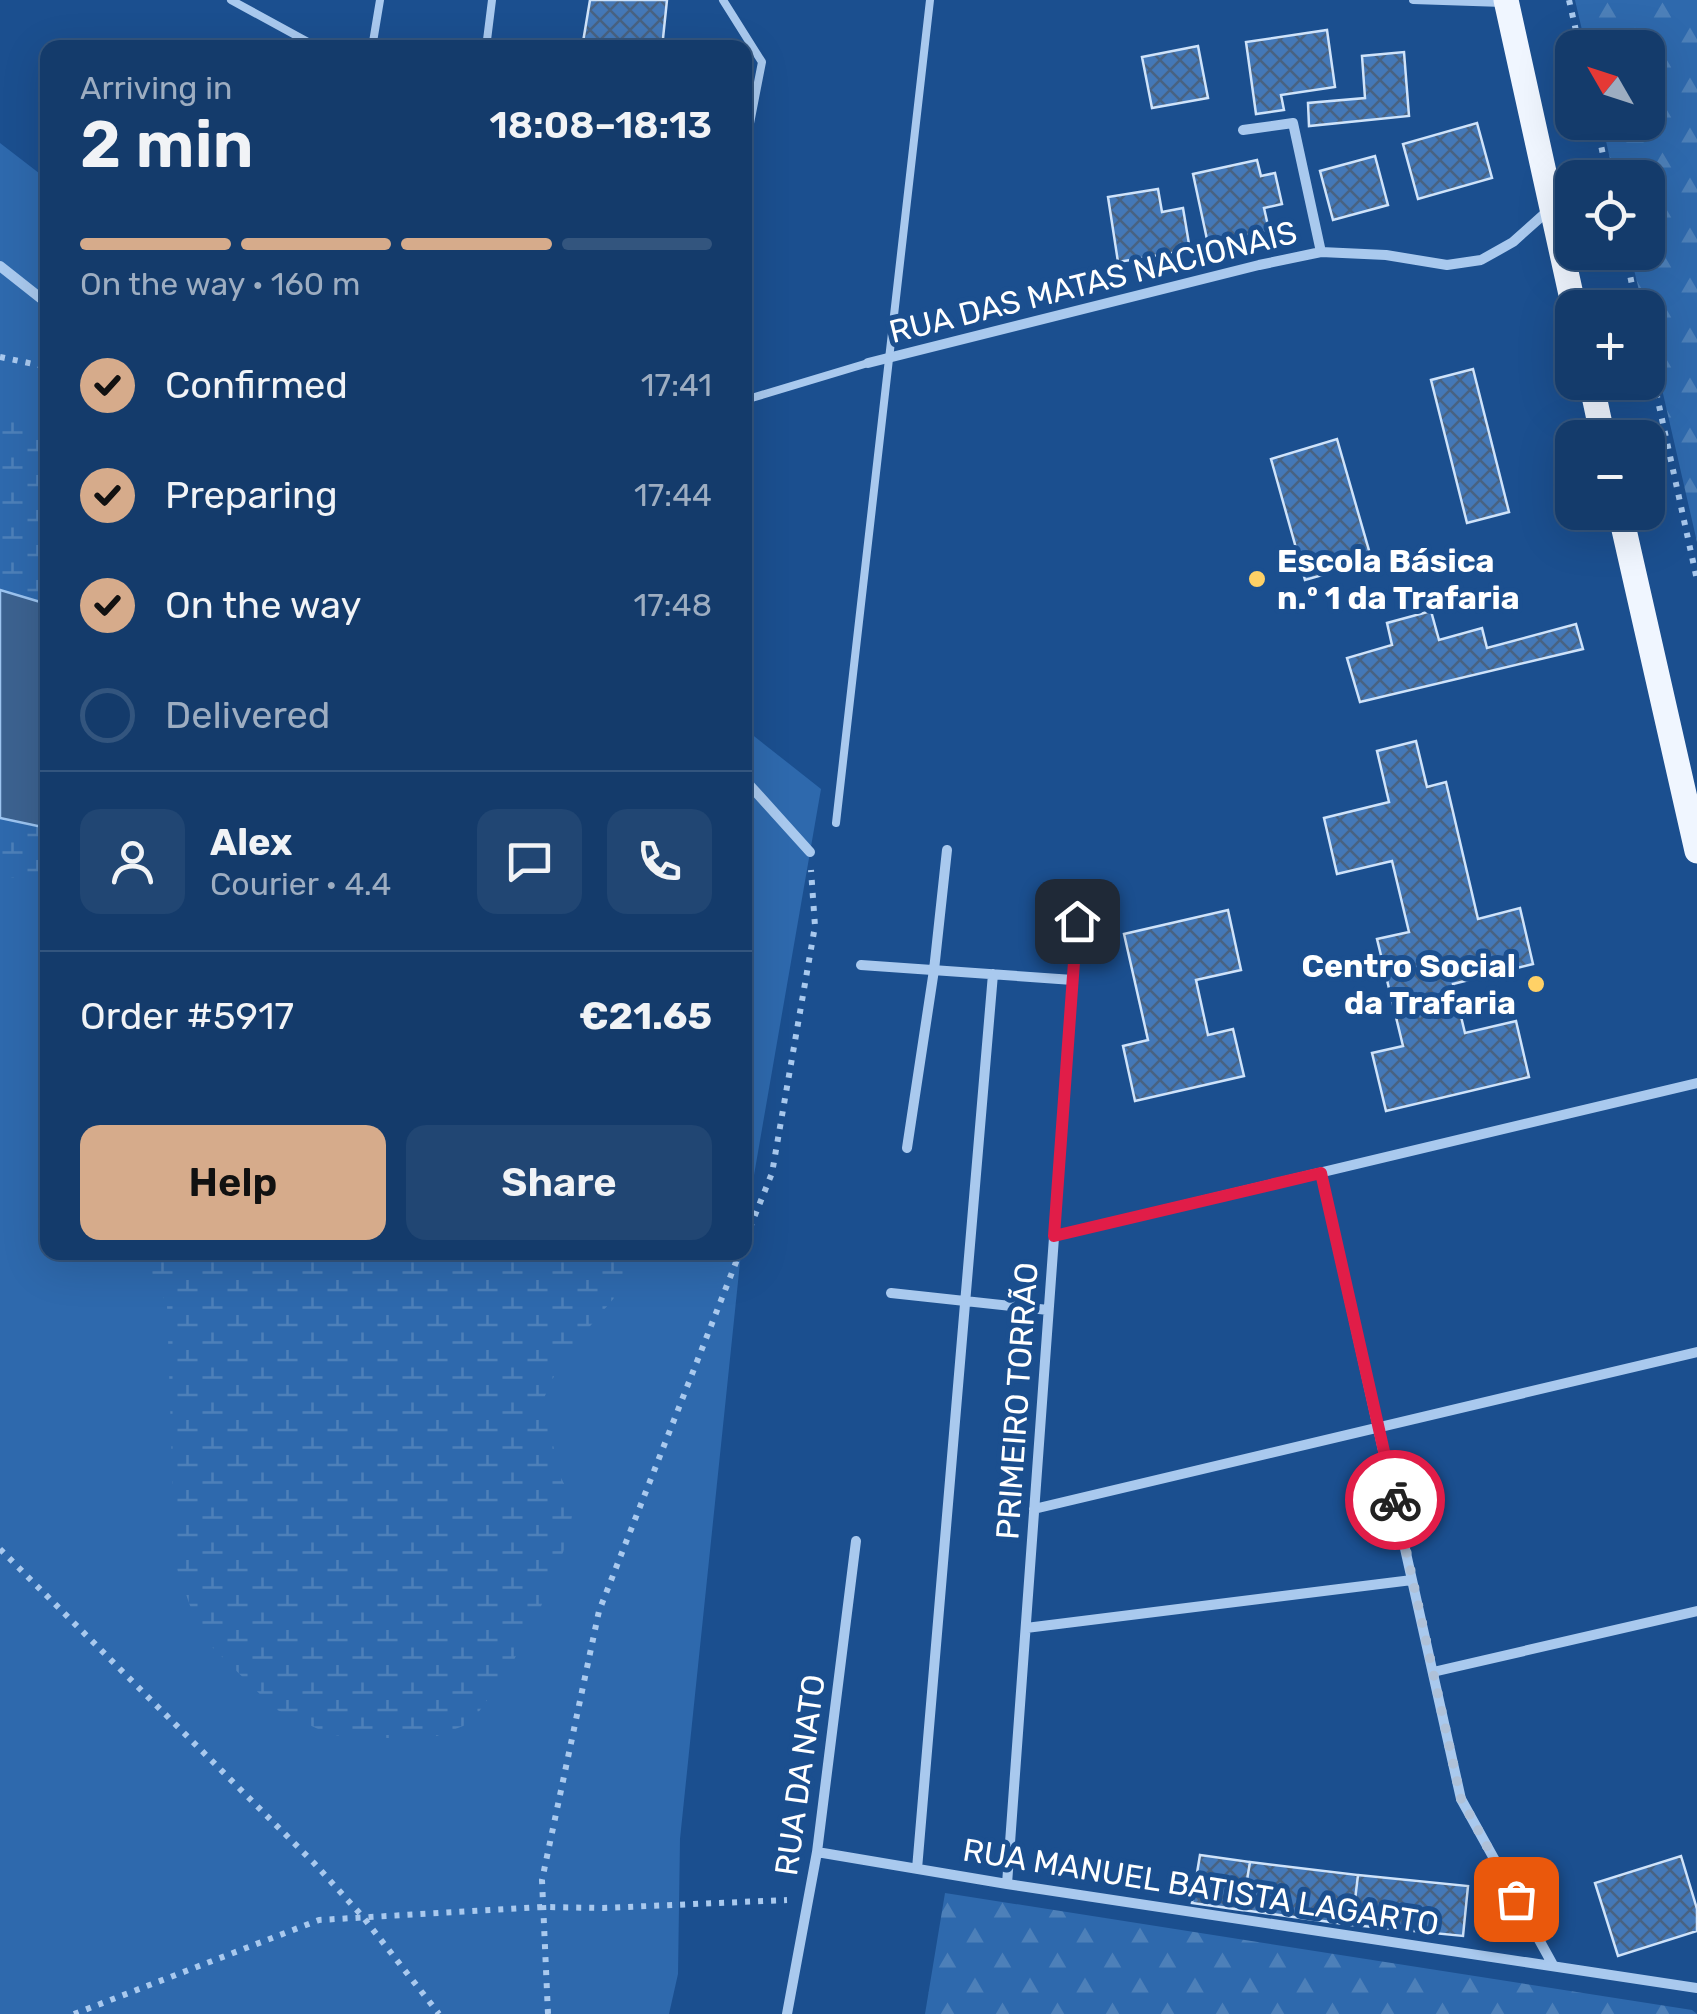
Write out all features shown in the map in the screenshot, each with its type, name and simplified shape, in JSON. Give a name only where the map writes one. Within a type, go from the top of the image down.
[{"type":"main road","points":[[1507,2],[1570,290]]},
{"type":"main road","points":[[1624,530],[1697,851]]},
{"type":"street","points":[[1243,130],[1294,123],[1321,252]]},
{"type":"street","name":"RUA DAS MATAS NACIONAIS","points":[[868,363],[1321,252],[1448,264],[1481,260],[1513,242],[1551,207]]},
{"type":"street","points":[[0,266],[40,298]]},
{"type":"street","points":[[752,788],[810,852]]},
{"type":"street","points":[[908,1148],[934,970],[946,850]]},
{"type":"street","name":"PRIMEIRO TORRÃO","points":[[1007,1884],[1077,921]]},
{"type":"street","points":[[862,965],[1073,980]]},
{"type":"street","name":"PRIMEIRO TORRÃO","points":[[917,1869],[993,974]]},
{"type":"street","points":[[1054,1236],[1697,1083]]},
{"type":"street","points":[[1321,1173],[1461,1799],[1553,1965]]},
{"type":"street","points":[[891,1293],[1048,1310]]},
{"type":"street","points":[[1034,1509],[1697,1352]]},
{"type":"street","name":"RUA DA NATO","points":[[787,2014],[817,1852],[856,1541]]},
{"type":"street","points":[[1026,1628],[1412,1580]]},
{"type":"street","points":[[1434,1672],[1697,1611]]},
{"type":"street","name":"RUA MANUEL BATISTA LAGARTO","points":[[817,1852],[1697,1988]]},
{"type":"lane","points":[[231,0],[304,40]]},
{"type":"lane","points":[[373,40],[380,0]]},
{"type":"lane","points":[[487,40],[492,0]]},
{"type":"lane","points":[[723,0],[748,40]]},
{"type":"lane","points":[[836,823],[930,0]]},
{"type":"lane","points":[[1416,0],[1507,2]]},
{"type":"lane","points":[[752,46],[762,62],[752,113]]},
{"type":"lane","points":[[752,398],[868,363]]},
{"type":"path","points":[[1569,0],[1576,30]]},
{"type":"path","points":[[0,358],[40,366]]},
{"type":"path","points":[[1658,400],[1697,580]]},
{"type":"path","points":[[752,1223],[772,1173],[815,926],[810,852]]},
{"type":"path","points":[[548,2014],[542,1880],[599,1611],[737,1260]]},
{"type":"path","points":[[0,1549],[275,1824],[363,1917],[440,2014]]},
{"type":"path","points":[[74,2014],[318,1920],[543,1907],[808,1899]]},
{"type":"green space","points":[[1575,0],[1697,0],[1697,542],[1664,400],[1665,290],[1639,290],[1634,270],[1665,270],[1665,160],[1610,160],[1606,140],[1665,140],[1665,30],[1582,30]]},
{"type":"green space","points":[[0,143],[40,174],[40,1260],[740,1260],[680,1839],[678,1974],[669,2014],[0,2014]]},
{"type":"green space","points":[[0,410],[40,439],[40,602],[0,590]]},
{"type":"green space","points":[[752,735],[821,789],[752,1187]]},
{"type":"green space","points":[[0,818],[40,827],[40,881],[0,876]]},
{"type":"green space","points":[[137,1260],[638,1260],[626,1284],[562,1359],[543,1400],[560,1476],[574,1503],[568,1540],[535,1621],[510,1667],[471,1723],[426,1740],[331,1735],[275,1709],[201,1636],[175,1564],[167,1305],[153,1275]]},
{"type":"green space","points":[[945,1893],[1692,2010],[1697,2014],[925,2014]]},
{"type":"shaded area","points":[[0,590],[40,602],[40,827],[0,818]]},
{"type":"building","points":[[590,0],[667,0],[663,40],[583,40]]},
{"type":"building","points":[[1327,30],[1335,87],[1281,95],[1284,110],[1256,114],[1246,42]]},
{"type":"building","points":[[1198,46],[1208,98],[1152,108],[1142,57]]},
{"type":"building","points":[[1404,52],[1409,116],[1309,126],[1308,103],[1365,98],[1362,56]]},
{"type":"building","points":[[1477,123],[1492,178],[1418,199],[1403,144]]},
{"type":"building","points":[[1375,156],[1388,205],[1333,220],[1320,171]]},
{"type":"building","points":[[1257,160],[1261,176],[1275,173],[1282,204],[1264,208],[1269,230],[1208,244],[1193,174]]},
{"type":"building","points":[[1158,189],[1162,212],[1183,208],[1190,250],[1118,262],[1108,197]]},
{"type":"building","points":[[1473,369],[1509,512],[1467,523],[1431,380]]},
{"type":"building","points":[[1337,439],[1372,561],[1305,580],[1271,459]]},
{"type":"building","points":[[1431,611],[1439,640],[1482,628],[1487,648],[1576,624],[1583,649],[1360,702],[1347,658],[1392,645],[1387,623]]},
{"type":"building","points":[[1416,741],[1427,787],[1446,782],[1478,919],[1520,908],[1533,964],[1453,984],[1465,1033],[1516,1021],[1529,1077],[1386,1111],[1372,1053],[1403,1046],[1377,939],[1409,932],[1392,861],[1337,874],[1324,818],[1389,802],[1377,751]]},
{"type":"building","points":[[1228,910],[1241,970],[1196,980],[1208,1035],[1233,1029],[1244,1076],[1135,1101],[1123,1046],[1148,1040],[1124,934]]},
{"type":"building","points":[[1200,1855],[1250,1862],[1242,1910],[1192,1903]]},
{"type":"building","points":[[1681,1856],[1697,1909],[1697,1931],[1618,1956],[1595,1883]]},
{"type":"building","points":[[1250,1862],[1358,1875],[1352,1925],[1242,1910]]},
{"type":"building","points":[[1358,1875],[1468,1886],[1463,1936],[1352,1925]]},
{"type":"way so far","points":[[1395,1500],[1461,1799],[1516,1899]]},
{"type":"place","name":"Escola Básica n.º 1 da Trafaria","points":[[1257,579]]},
{"type":"place","name":"Centro Social da Trafaria","points":[[1536,984]]},
{"type":"route","points":[[1077,921],[1054,1236],[1321,1173],[1395,1500]]}]
